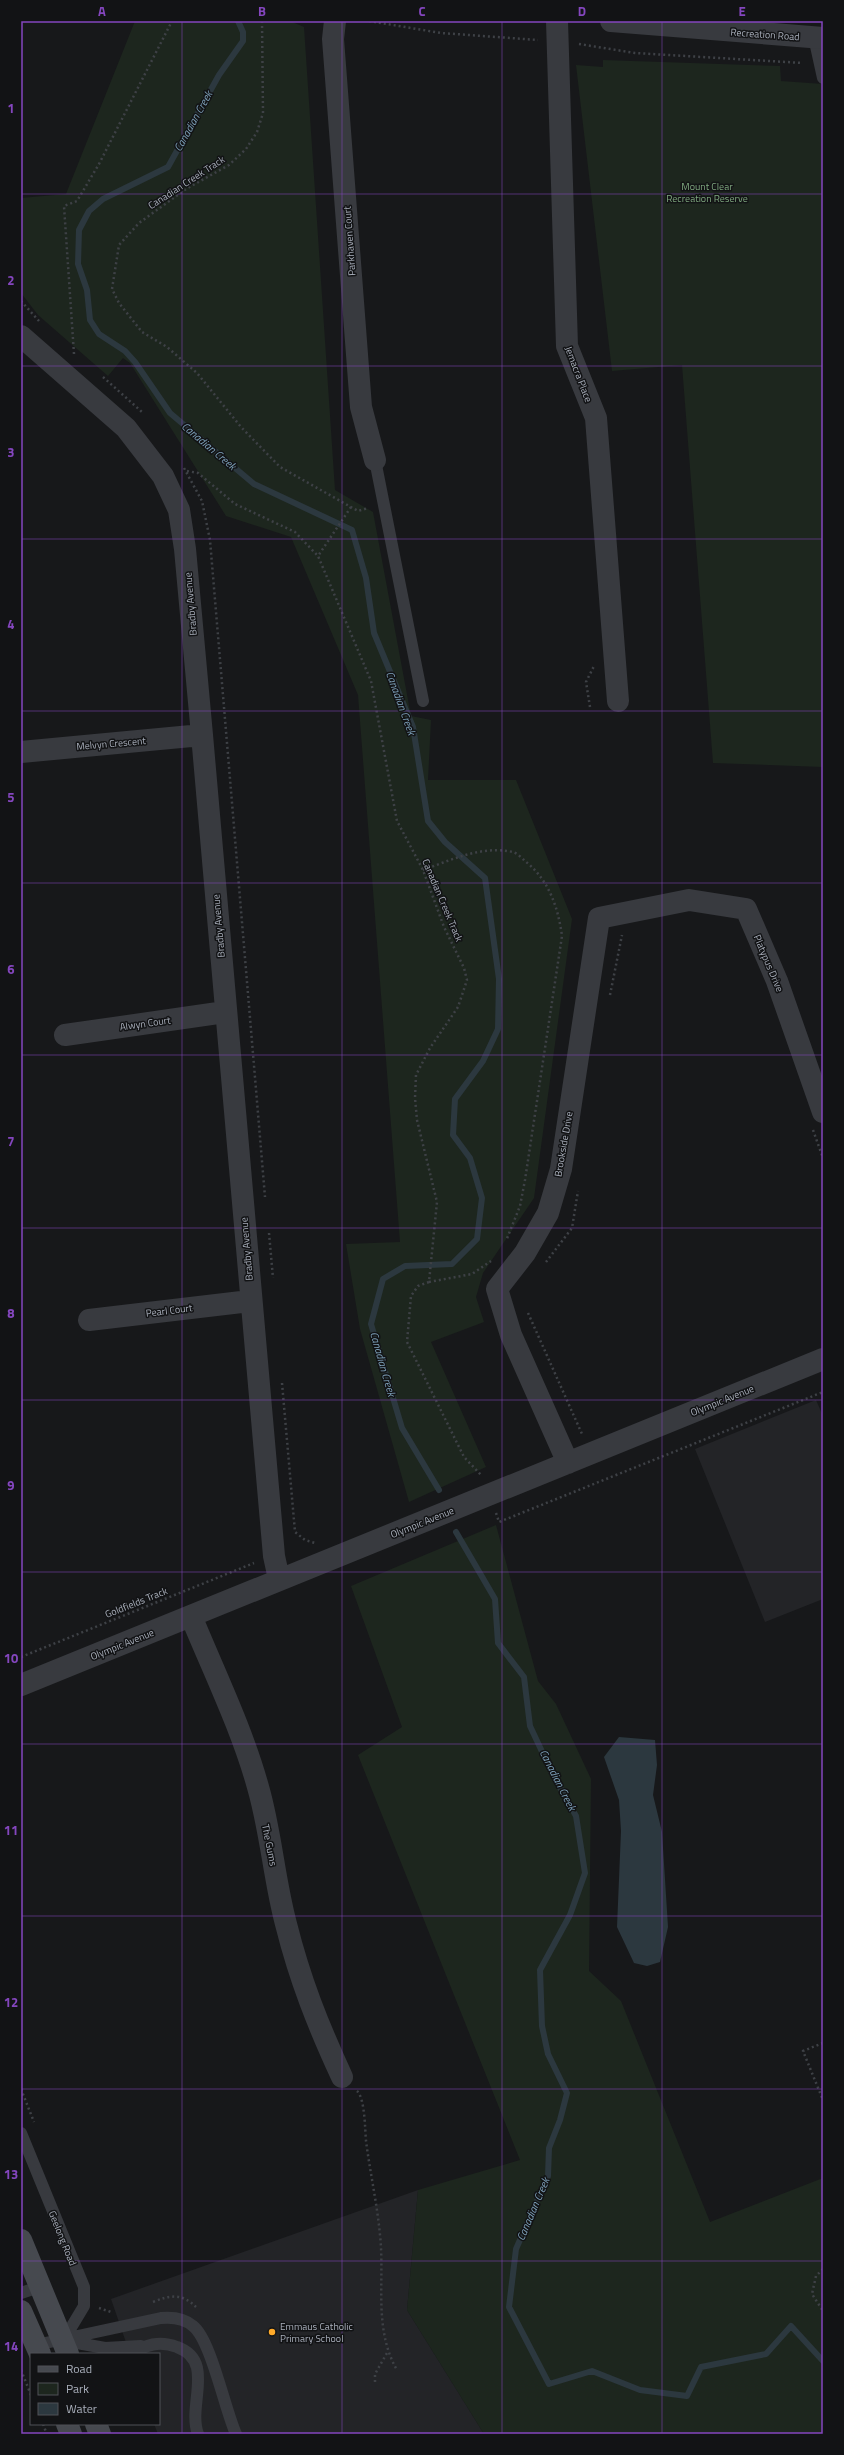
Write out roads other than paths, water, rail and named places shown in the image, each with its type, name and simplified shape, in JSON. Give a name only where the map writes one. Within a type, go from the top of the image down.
[{"type":"main road","points":[[21,2240],[30,2290],[66,2347]]},
{"type":"main road","points":[[21,2311],[38,2350]]},
{"type":"street","name":"Parkhaven Court","points":[[335,21],[333,39],[361,407],[375,460]]},
{"type":"street","name":"Jemacra Place","points":[[557,21],[567,346],[596,418],[618,701]]},
{"type":"street","name":"Recreation Road","points":[[611,21],[818,38]]},
{"type":"street","name":"Bradby Avenue","points":[[21,336],[126,428],[163,476],[179,510],[185,548],[202,735],[250,1301],[274,1556],[279,1579]]},
{"type":"street","name":"Melvyn Crescent","points":[[21,752],[202,735]]},
{"type":"street","name":"Platypus Drive","points":[[647,908],[689,900],[746,909],[777,981],[817,1117]]},
{"type":"street","name":"Brookside Drive","points":[[568,1463],[511,1335],[497,1289],[525,1253],[548,1213],[561,1169],[599,918],[647,908]]},
{"type":"street","name":"Alwyn Court","points":[[65,1035],[225,1012]]},
{"type":"street","name":"Pearl Court","points":[[89,1320],[250,1301]]},
{"type":"street","name":"Olympic Avenue","points":[[21,1685],[823,1359]]},
{"type":"street","name":"The Gums","points":[[191,1616],[249,1757],[263,1809],[285,1922],[314,2017],[342,2077]]},
{"type":"lane","points":[[818,38],[819,64],[823,78]]},
{"type":"lane","points":[[375,460],[423,701]]},
{"type":"lane","name":"Geelong Road","points":[[21,2133],[84,2287],[84,2306],[66,2347]]},
{"type":"lane","points":[[66,2347],[151,2320],[177,2318],[196,2328],[217,2374],[223,2399],[236,2434]]},
{"type":"lane","points":[[38,2350],[66,2347],[105,2348],[163,2344],[179,2348],[202,2358],[217,2374]]},
{"type":"lane","points":[[132,2353],[146,2346]]},
{"type":"lane","points":[[179,2348],[192,2356],[198,2369],[194,2417],[198,2434]]},
{"type":"water","points":[[619,1737],[655,1740],[657,1765],[653,1795],[662,1832],[668,1927],[660,1962],[647,1966],[634,1963],[617,1927],[621,1831],[619,1800],[604,1757]]},
{"type":"waterway","name":"Canadian Creek","points":[[238,21],[243,32],[243,41],[219,75],[168,167],[103,199],[89,211],[79,230],[78,264],[87,290],[90,320],[99,334],[125,351],[135,362],[170,413],[254,484],[352,530],[366,578],[374,633],[413,727],[428,821],[445,842],[485,878],[499,979],[498,1029],[483,1061],[455,1099],[453,1135],[470,1158],[482,1198],[477,1239],[452,1264],[405,1266],[383,1279],[371,1324],[402,1428],[439,1490]]},
{"type":"waterway","name":"Canadian Creek","points":[[456,1532],[495,1599],[498,1643],[524,1677],[530,1726],[553,1775],[576,1816],[585,1873],[570,1915],[540,1970],[542,2026],[548,2054],[567,2093],[560,2120],[549,2148],[548,2176],[516,2249],[509,2307],[549,2384],[592,2371],[640,2390],[687,2396],[701,2367],[766,2354],[791,2326],[823,2361]]},
{"type":"place","name":"Emmaus Catholic Primary School","points":[[272,2332]]},
{"type":"park label","name":"Mount Clear Recreation Reserve","points":[[707,192]]}]
